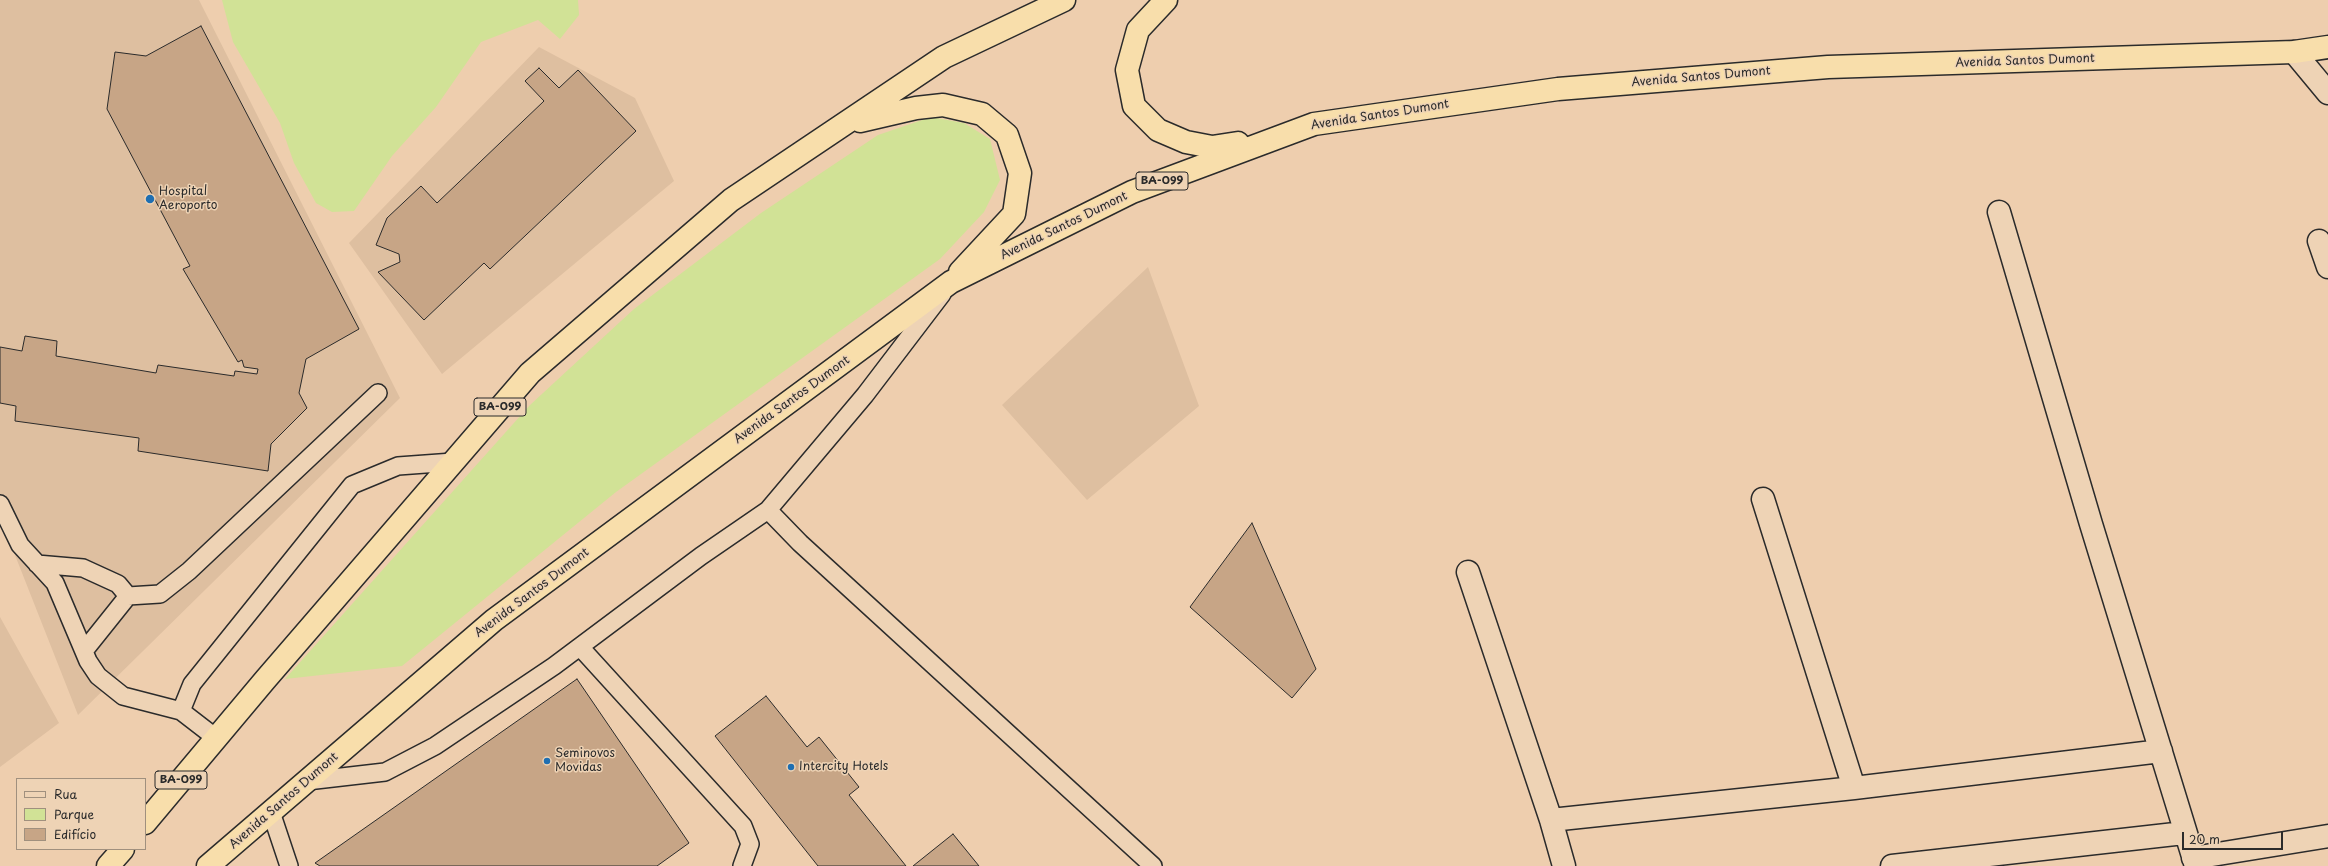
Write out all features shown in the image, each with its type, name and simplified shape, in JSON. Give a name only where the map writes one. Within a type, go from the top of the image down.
[{"type":"highway","name":"BA-099","points":[[146,822],[216,738],[530,373],[731,200],[944,57],[1064,0]]},
{"type":"highway","points":[[1166,0],[1138,30],[1127,70],[1134,106],[1158,130],[1186,142],[1212,147],[1247,142],[1314,124]]},
{"type":"highway","name":"Avenida Santos Dumont","points":[[208,866],[494,620],[951,282],[1132,192],[1314,124],[1558,89],[1828,67],[2294,52],[2328,48]]},
{"type":"highway","points":[[836,130],[889,114],[943,105],[982,114],[1007,135],[1020,173],[1014,214],[951,282]]},
{"type":"highway","points":[[108,866],[122,850]]},
{"type":"street","points":[[2294,52],[2328,92]]},
{"type":"street","points":[[1999,212],[2089,517],[2161,750],[2184,833],[2195,862],[2328,836]]},
{"type":"street","points":[[2319,241],[2328,267]]},
{"type":"street","points":[[1763,499],[1854,788]]},
{"type":"street","points":[[1468,572],[1551,820],[1564,866]]},
{"type":"street","points":[[1551,820],[1854,788],[2161,750]]},
{"type":"street","points":[[1892,866],[2184,833]]},
{"type":"lane","points":[[307,780],[385,772],[435,746],[580,647],[701,556],[768,510],[865,395],[951,282]]},
{"type":"lane","points":[[84,650],[128,596],[160,594],[189,571],[378,394]]},
{"type":"lane","points":[[181,711],[192,684],[352,485],[398,466],[453,462]]},
{"type":"lane","points":[[0,504],[20,545],[55,583],[84,650],[98,676],[123,696],[181,711],[216,738]]},
{"type":"lane","points":[[768,510],[800,543],[1153,866]]},
{"type":"lane","points":[[37,564],[84,568],[118,584],[128,596]]},
{"type":"lane","points":[[580,647],[743,826],[750,844],[742,866]]},
{"type":"lane","points":[[271,812],[289,866]]},
{"type":"shaded area","name":"Hospital Aeroporto","points":[[0,0],[199,0],[400,398],[78,715],[0,517]]},
{"type":"shaded area","points":[[539,47],[635,98],[674,181],[442,374],[349,243]]},
{"type":"shaded area","points":[[1148,267],[1199,406],[1087,500],[1002,405]]},
{"type":"shaded area","points":[[0,617],[59,723],[0,767]]},
{"type":"green space","points":[[222,0],[578,0],[579,15],[560,39],[538,20],[481,42],[436,107],[392,156],[354,211],[332,212],[316,203],[294,163],[280,123],[233,42]]},
{"type":"green space","points":[[931,117],[964,123],[990,139],[1000,180],[984,212],[940,259],[616,492],[402,666],[285,679],[530,405],[634,309],[761,213],[878,135]]},
{"type":"building","points":[[201,26],[359,329],[306,359],[299,393],[307,408],[271,444],[268,471],[138,451],[139,438],[15,421],[16,406],[0,403],[0,347],[22,351],[25,336],[57,341],[56,356],[156,373],[158,365],[234,376],[235,371],[257,374],[258,369],[244,367],[242,360],[238,362],[183,269],[190,266],[107,109],[115,52],[146,56]]},
{"type":"building","points":[[539,68],[559,88],[578,70],[636,131],[490,269],[484,263],[424,320],[378,272],[400,262],[399,254],[376,245],[387,218],[421,186],[437,203],[544,101],[525,81]]},
{"type":"building","points":[[1252,523],[1316,669],[1292,698],[1190,607]]},
{"type":"building","name":"Seminovos Movidas","points":[[577,679],[689,843],[657,866],[320,866],[315,863]]},
{"type":"building","name":"Intercity Hotels","points":[[766,696],[807,747],[819,737],[859,787],[849,795],[906,866],[818,866],[715,736]]},
{"type":"building","points":[[953,834],[979,866],[913,866]]},
{"type":"place","name":"Hospital Aeroporto","points":[[150,199]]},
{"type":"place","name":"Seminovos Movidas","points":[[547,761]]},
{"type":"place","name":"Intercity Hotels","points":[[791,767]]}]
